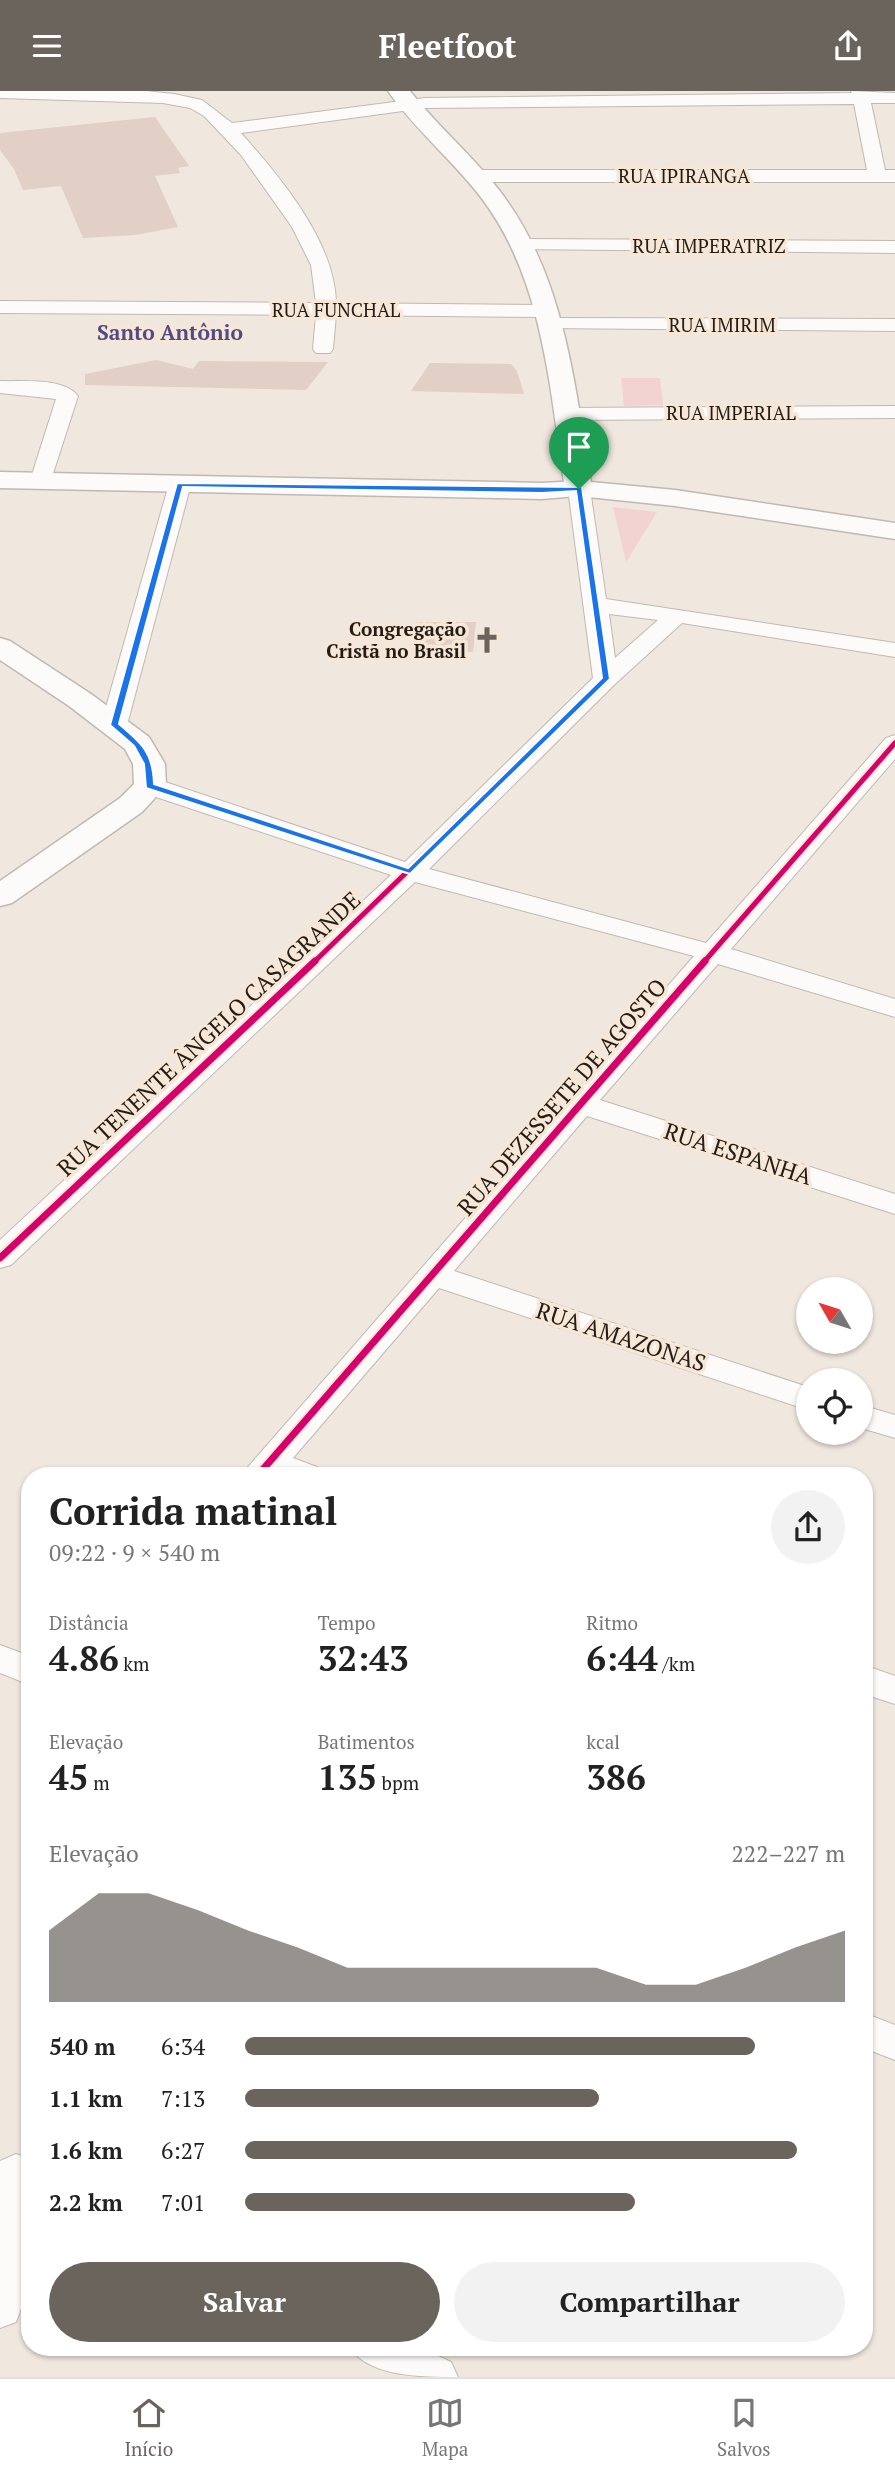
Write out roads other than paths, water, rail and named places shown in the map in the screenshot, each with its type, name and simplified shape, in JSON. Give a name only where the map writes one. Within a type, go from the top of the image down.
[{"type":"main road","points":[[403,97],[492,196],[523,245],[547,318],[579,489]]},
{"type":"main road","points":[[1,482],[542,491],[579,489],[675,498],[895,531]]},
{"type":"main road","points":[[0,647],[138,744],[149,764],[150,786],[131,805],[0,895]]},
{"type":"street","points":[[0,93],[166,98],[210,111],[230,129],[305,230],[321,262],[326,283],[327,310],[323,349]]},
{"type":"street","points":[[230,129],[403,97],[861,95],[895,98]]},
{"type":"street","points":[[861,95],[886,176]]},
{"type":"street","name":"RUA IPIRANGA","points":[[474,176],[886,176]]},
{"type":"street","name":"RUA IMPERATRIZ","points":[[523,245],[895,247]]},
{"type":"street","name":"RUA FUNCHAL","points":[[0,307],[327,310],[547,318]]},
{"type":"street","name":"RUA IMIRIM","points":[[547,318],[895,325]]},
{"type":"street","points":[[0,387],[54,390],[67,396],[41,481]]},
{"type":"street","name":"RUA IMPERIAL","points":[[566,414],[895,412]]},
{"type":"street","points":[[114,725],[180,484]]},
{"type":"street","points":[[579,489],[606,679]]},
{"type":"street","points":[[597,605],[895,650]]},
{"type":"street","name":"RUA TENENTE ÂNGELO CASAGRANDE","points":[[0,1258],[410,871],[606,679],[677,615]]},
{"type":"street","name":"RUA DEZESSETE DE AGOSTO","points":[[266,1467],[895,743]]},
{"type":"street","points":[[150,786],[410,871],[713,953],[895,1008]]},
{"type":"street","name":"RUA ESPANHA","points":[[581,1104],[895,1204]]},
{"type":"street","name":"RUA AMAZONAS","points":[[433,1275],[796,1395]]},
{"type":"street","points":[[873,1420],[895,1427]]},
{"type":"street","points":[[0,1658],[21,1667]]},
{"type":"street","points":[[873,1682],[895,1690]]},
{"type":"street","points":[[873,2034],[895,2043]]},
{"type":"street","points":[[0,2308],[15,2173]]},
{"type":"street","points":[[392,2356],[435,2377]]},
{"type":"place","name":"Congregação Cristã no Brasil","points":[[487,640]]},
{"type":"district","name":"Santo Antônio","points":[[170,333]]}]
